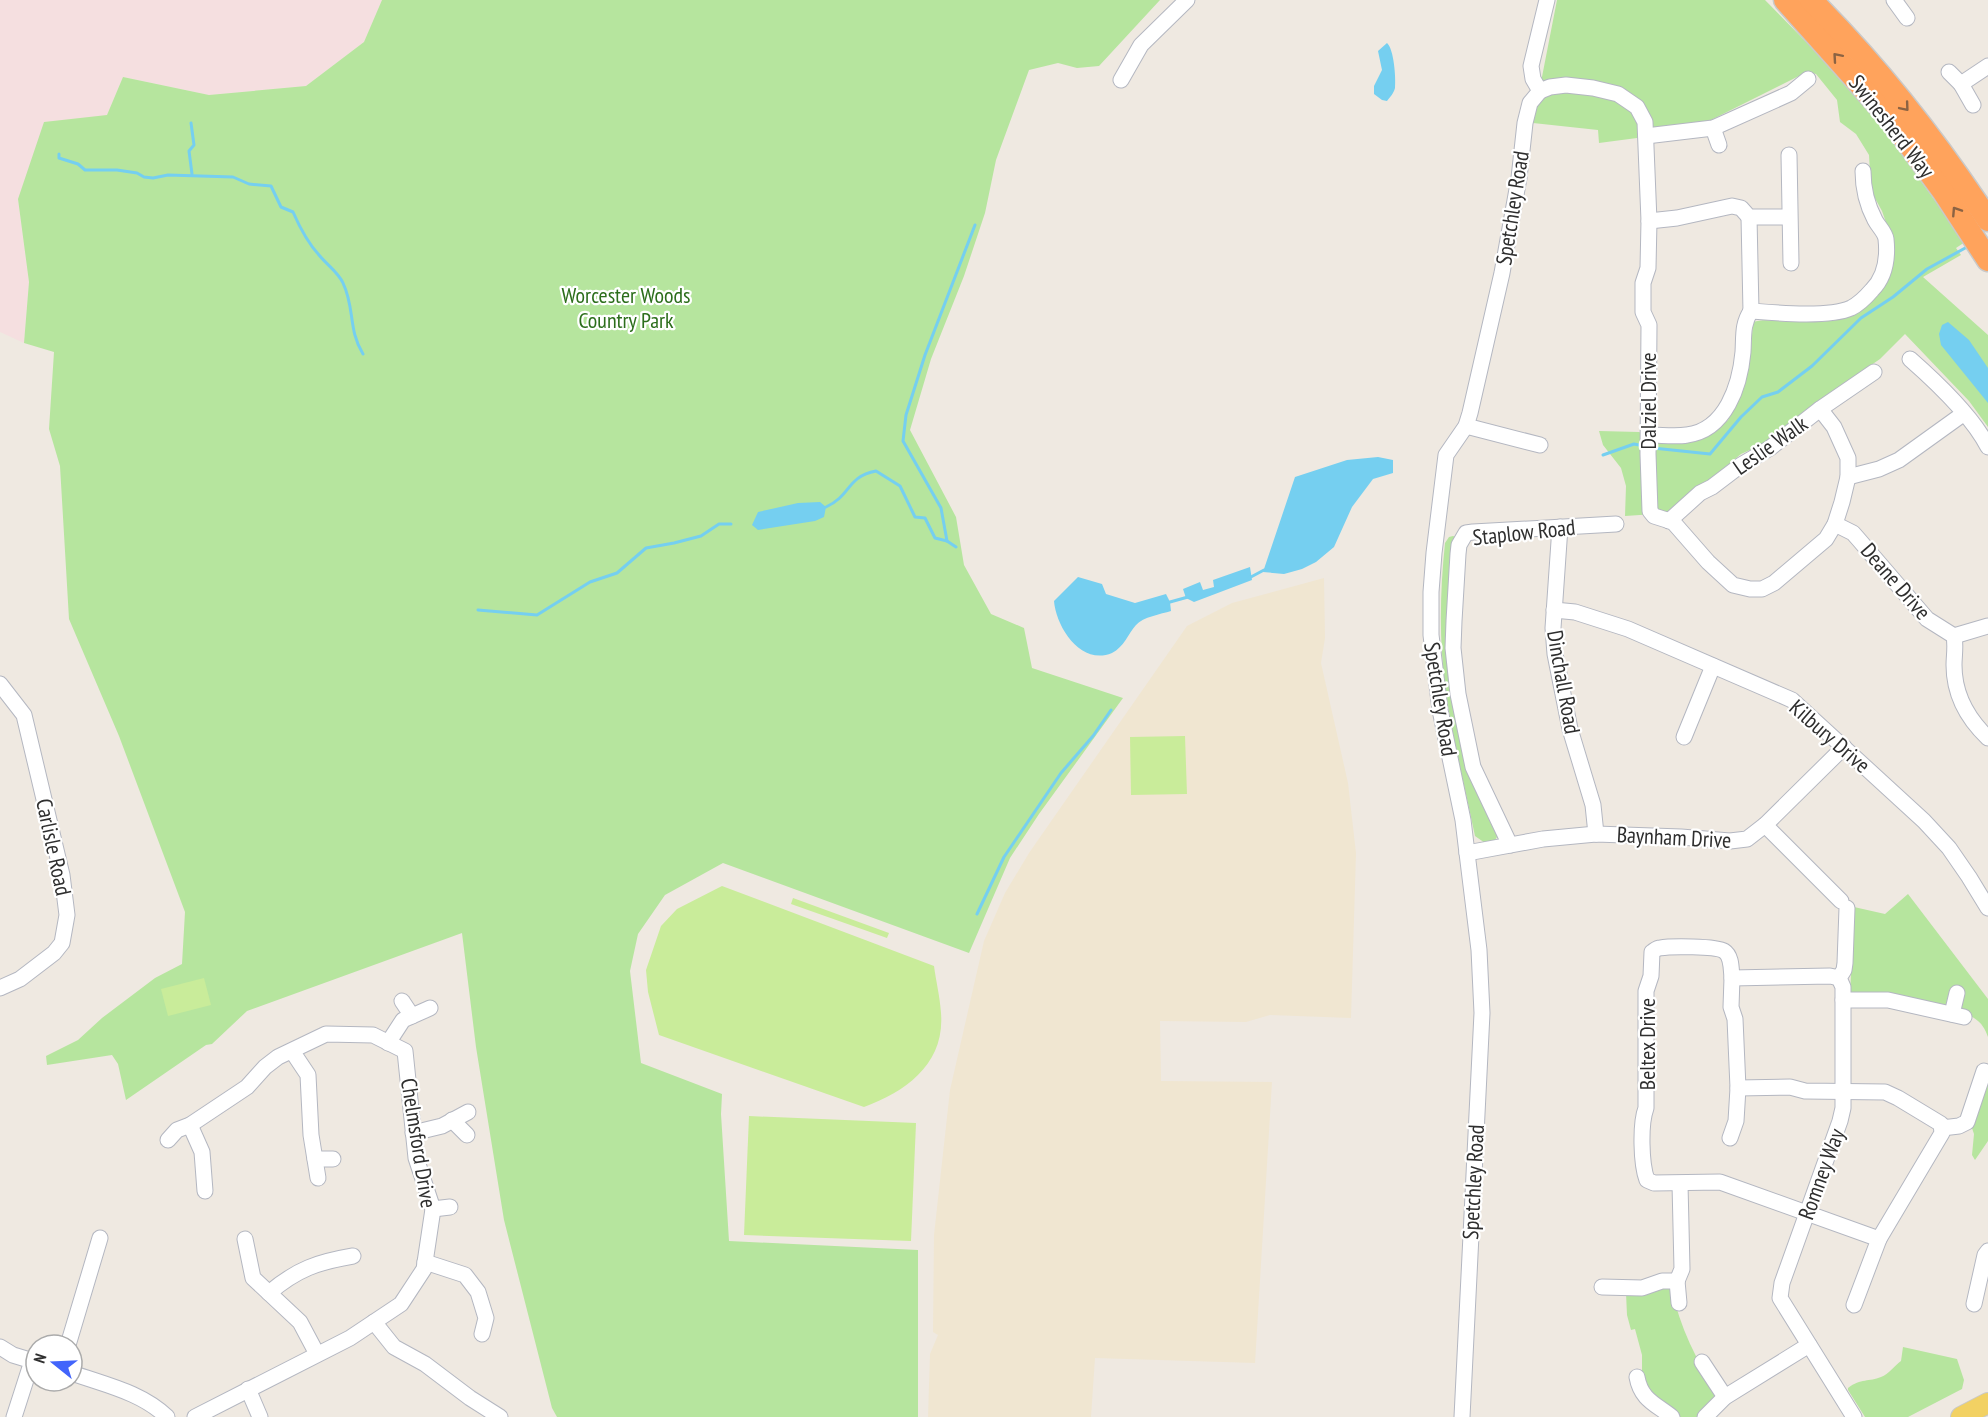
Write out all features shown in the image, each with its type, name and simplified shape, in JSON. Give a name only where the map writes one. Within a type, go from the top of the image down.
[{"type":"highway","name":"Swinesherd Way","points":[[1785,0],[1890,118],[1944,191],[1988,260]]},
{"type":"highway","name":"Swinesherd Way","points":[[1811,0],[1840,28],[1913,116],[1988,220]]},
{"type":"main road","points":[[1961,1417],[1988,1403]]},
{"type":"street","points":[[1121,80],[1142,45],[1187,0]]},
{"type":"street","points":[[1539,91],[1533,79],[1531,66],[1546,0]]},
{"type":"street","points":[[1895,0],[1907,18]]},
{"type":"street","points":[[1961,84],[1988,66]]},
{"type":"street","points":[[1948,72],[1961,84],[1973,105]]},
{"type":"street","points":[[1646,136],[1713,128],[1791,93],[1808,80]]},
{"type":"street","name":"Dalziel Drive","points":[[1539,91],[1566,85],[1618,94],[1637,107],[1645,122],[1649,221],[1648,268],[1643,283],[1643,312],[1649,325],[1650,511],[1654,516],[1673,522],[1708,562],[1733,585],[1762,589],[1774,583],[1826,539],[1836,524],[1848,477],[1848,458],[1834,427],[1820,409]]},
{"type":"street","name":"Spetchley Road","points":[[1462,1417],[1482,1013],[1479,950],[1463,820],[1440,710],[1431,635],[1434,553],[1446,455],[1466,426],[1502,273],[1519,178],[1525,123],[1530,102],[1539,91]]},
{"type":"street","points":[[1713,128],[1719,145]]},
{"type":"street","points":[[1789,155],[1791,263]]},
{"type":"street","points":[[1751,311],[1833,312],[1851,308],[1864,299],[1876,286],[1884,274],[1887,259],[1885,237],[1874,218],[1863,187],[1863,171]]},
{"type":"street","points":[[1649,221],[1677,218],[1732,206],[1741,208],[1749,217],[1751,311],[1744,326],[1736,386],[1728,405],[1718,420],[1705,430],[1649,443]]},
{"type":"street","points":[[1749,217],[1789,217]]},
{"type":"street","points":[[1910,359],[1937,382],[1963,414],[1978,428],[1988,447]]},
{"type":"street","name":"Leslie Walk","points":[[1669,520],[1700,493],[1770,448],[1820,409],[1874,372]]},
{"type":"street","points":[[1848,477],[1879,469],[1899,460],[1963,414]]},
{"type":"street","points":[[1466,426],[1540,445]]},
{"type":"street","name":"Staplow Road","points":[[1510,845],[1473,767],[1458,694],[1454,648],[1460,545],[1466,534],[1616,524]]},
{"type":"street","name":"Deane Drive","points":[[1836,524],[1853,533],[1860,540],[1927,619],[1954,636],[1954,668],[1958,694],[1977,728],[1988,738]]},
{"type":"street","name":"Dinchall Road","points":[[1560,527],[1554,610],[1555,654],[1570,729],[1593,804],[1596,834]]},
{"type":"street","name":"Kilbury Drive","points":[[1554,610],[1575,612],[1628,629],[1792,700],[1924,821],[1949,848],[1988,908]]},
{"type":"street","points":[[1954,636],[1988,626]]},
{"type":"street","points":[[1684,737],[1713,666]]},
{"type":"street","name":"Carlisle Road","points":[[0,988],[20,979],[54,953],[62,943],[67,915],[62,875],[24,715],[2,691]]},
{"type":"street","name":"Baynham Drive","points":[[1467,853],[1596,834],[1739,841],[1747,839],[1766,825],[1844,747]]},
{"type":"street","name":"Romney Way","points":[[1766,825],[1844,905],[1845,963],[1839,978],[1842,983],[1843,1000],[1844,1091],[1840,1121],[1782,1283],[1780,1298],[1854,1417]]},
{"type":"street","name":"Beltex Drive","points":[[1732,978],[1731,964],[1728,955],[1723,950],[1705,947],[1659,948],[1652,952],[1651,976],[1646,991],[1646,1108],[1643,1117],[1643,1171],[1647,1180],[1654,1183],[1680,1184],[1720,1182],[1879,1239]]},
{"type":"street","points":[[1730,1138],[1736,1121],[1738,1088],[1735,1019],[1731,1007],[1732,978],[1830,976],[1839,978]]},
{"type":"street","points":[[1843,1000],[1888,1000],[1958,1015],[1957,993]]},
{"type":"street","points":[[402,1001],[412,1016]]},
{"type":"street","points":[[168,1140],[177,1130],[190,1125],[247,1087],[265,1067],[278,1057],[326,1034],[373,1035],[388,1043],[403,1020],[430,1008]]},
{"type":"street","name":"Chelmsford Drive","points":[[195,1417],[351,1338],[401,1304],[424,1269],[432,1209],[416,1158],[405,1052],[388,1043]]},
{"type":"street","points":[[292,1051],[308,1075],[311,1135],[318,1178]]},
{"type":"street","points":[[1942,1128],[1959,1126],[1966,1122],[1984,1071]]},
{"type":"street","points":[[1738,1088],[1790,1087],[1805,1091],[1885,1092],[1935,1120],[1942,1128],[1942,1133],[1879,1239],[1854,1305]]},
{"type":"street","points":[[413,1133],[442,1126],[468,1112]]},
{"type":"street","points":[[452,1120],[467,1135]]},
{"type":"street","points":[[190,1125],[202,1152],[205,1191]]},
{"type":"street","points":[[315,1159],[333,1159]]},
{"type":"street","points":[[1679,1303],[1677,1281],[1682,1269],[1680,1184]]},
{"type":"street","points":[[432,1209],[450,1207]]},
{"type":"street","points":[[72,1333],[100,1238]]},
{"type":"street","points":[[245,1239],[253,1278],[300,1322],[317,1354]]},
{"type":"street","points":[[1974,1304],[1988,1251]]},
{"type":"street","points":[[269,1293],[286,1279],[321,1262],[353,1256]]},
{"type":"street","points":[[425,1262],[465,1275],[478,1292],[486,1318],[482,1334]]},
{"type":"street","points":[[1602,1287],[1642,1288],[1662,1281],[1677,1281]]},
{"type":"street","points":[[374,1322],[394,1347],[425,1364],[500,1417]]},
{"type":"street","points":[[1705,1417],[1725,1397],[1809,1345]]},
{"type":"street","points":[[0,1347],[24,1358]]},
{"type":"street","points":[[1702,1362],[1725,1397]]},
{"type":"street","points":[[84,1377],[134,1394],[154,1405],[167,1417]]},
{"type":"street","points":[[1637,1377],[1639,1402],[1672,1417]]},
{"type":"street","points":[[14,1417],[24,1389]]},
{"type":"street","points":[[248,1389],[260,1417]]},
{"type":"shaded area","points":[[0,0],[382,0],[364,42],[306,86],[209,95],[123,77],[107,115],[18,199],[29,282],[24,343],[0,332]]},
{"type":"shaded area","points":[[1324,578],[1325,638],[1321,663],[1348,783],[1356,853],[1351,1018],[1270,1015],[1246,1022],[1160,1021],[1161,1081],[1272,1082],[1255,1363],[1095,1358],[1091,1417],[928,1417],[930,1354],[938,1335],[933,1332],[934,1235],[950,1090],[984,941],[1005,893],[1029,853],[1187,626],[1232,603]]},
{"type":"green space","name":"Worcester Woods Country Park","points":[[382,0],[1160,0],[1099,66],[1077,68],[1058,63],[1029,70],[996,160],[985,213],[964,276],[931,359],[910,430],[956,517],[964,565],[991,614],[1024,628],[1032,668],[1123,698],[1010,858],[969,953],[723,863],[665,895],[638,934],[630,971],[641,1063],[722,1094],[721,1114],[729,1241],[918,1250],[918,1417],[557,1417],[552,1408],[504,1220],[476,1047],[462,933],[247,1011],[212,1044],[206,1045],[126,1100],[118,1064],[112,1055],[47,1065],[46,1056],[78,1040],[102,1018],[155,978],[182,964],[185,912],[119,736],[69,619],[60,466],[49,429],[54,352],[24,343],[29,282],[18,199],[44,122],[107,115],[123,77],[209,95],[306,86],[364,42]]},
{"type":"green space","points":[[1557,0],[1765,0],[1859,96],[1965,242],[1956,248],[1961,255],[1923,277],[1988,335],[1988,427],[1969,401],[1905,334],[1880,359],[1817,402],[1770,441],[1741,454],[1670,513],[1625,516],[1626,486],[1621,468],[1603,445],[1599,431],[1639,432],[1661,442],[1708,436],[1728,420],[1744,388],[1753,322],[1768,320],[1819,322],[1837,320],[1853,314],[1860,309],[1868,297],[1891,237],[1882,211],[1871,191],[1869,155],[1856,134],[1840,122],[1837,100],[1816,74],[1807,72],[1709,121],[1665,127],[1637,138],[1599,143],[1598,130],[1533,123]]},
{"type":"green space","points":[[1449,537],[1456,537],[1450,656],[1499,834],[1495,840],[1485,843],[1475,836],[1451,724],[1443,668],[1441,597],[1443,561],[1445,543]]},
{"type":"green space","points":[[1185,736],[1187,794],[1131,795],[1130,737]]},
{"type":"green space","points":[[722,886],[934,966],[941,1013],[941,1031],[937,1047],[920,1073],[895,1093],[864,1107],[659,1035],[648,992],[646,970],[661,926],[677,909]]},
{"type":"green space","points":[[1908,894],[1988,999],[1988,1037],[1977,1020],[1963,1012],[1915,1002],[1850,996],[1854,907],[1885,914]]},
{"type":"green space","points":[[793,898],[889,933],[887,938],[791,904]]},
{"type":"green space","points":[[204,978],[211,1005],[168,1016],[161,989]]},
{"type":"green space","points":[[1988,1065],[1988,1141],[1975,1160],[1972,1155],[1974,1134],[1970,1122]]},
{"type":"green space","points":[[749,1116],[916,1123],[911,1241],[744,1235]]},
{"type":"green space","points":[[1671,1287],[1690,1344],[1720,1394],[1697,1417],[1680,1417],[1649,1394],[1642,1378],[1642,1355],[1635,1329],[1631,1330],[1627,1315],[1626,1293]]},
{"type":"green space","points":[[1903,1347],[1957,1359],[1964,1380],[1962,1389],[1908,1417],[1865,1417],[1848,1388],[1887,1374],[1901,1361]]},
{"type":"water","points":[[1387,43],[1393,57],[1395,88],[1387,101],[1374,94],[1374,86],[1382,70],[1378,51]]},
{"type":"water","points":[[1948,322],[1969,340],[1988,368],[1988,403],[1941,345],[1939,334],[1942,325]]},
{"type":"water","points":[[1378,457],[1393,460],[1393,473],[1373,479],[1352,507],[1334,547],[1316,562],[1302,569],[1284,574],[1263,572],[1295,477],[1347,460]]},
{"type":"water","points":[[820,502],[826,507],[824,517],[815,521],[758,530],[752,525],[758,512],[798,503]]},
{"type":"water","points":[[1250,567],[1252,580],[1194,602],[1186,598],[1183,589],[1200,582],[1203,590],[1214,587],[1213,580]]},
{"type":"water","points":[[1078,577],[1102,584],[1106,594],[1135,603],[1166,594],[1171,611],[1139,622],[1123,644],[1112,653],[1101,656],[1090,654],[1072,642],[1065,632],[1054,601]]},
{"type":"waterway","points":[[191,123],[194,145],[189,151],[192,174]]},
{"type":"waterway","points":[[59,154],[59,158],[78,164],[85,170],[117,170],[153,178],[168,175],[233,177],[249,184],[271,186],[281,207],[293,212],[311,245],[341,279],[347,292],[355,336],[363,354]]},
{"type":"waterway","points":[[947,541],[941,508],[903,441],[906,415],[925,355],[975,225]]},
{"type":"waterway","points":[[1653,448],[1710,454],[1741,417],[1762,397],[1778,392],[1812,366],[1861,318],[1893,297],[1927,269],[1967,247]]},
{"type":"waterway","points":[[1603,455],[1634,444],[1644,446]]},
{"type":"waterway","points":[[826,507],[841,497],[859,477],[876,471],[900,486],[915,517],[925,518],[935,538],[947,541],[956,547]]},
{"type":"waterway","points":[[478,610],[537,615],[590,582],[617,573],[646,548],[701,536],[719,524],[731,524]]},
{"type":"waterway","points":[[1249,578],[1264,570]]},
{"type":"waterway","points":[[1170,602],[1188,597]]},
{"type":"waterway","points":[[977,914],[1004,857],[1061,773],[1093,736],[1111,710]]}]
